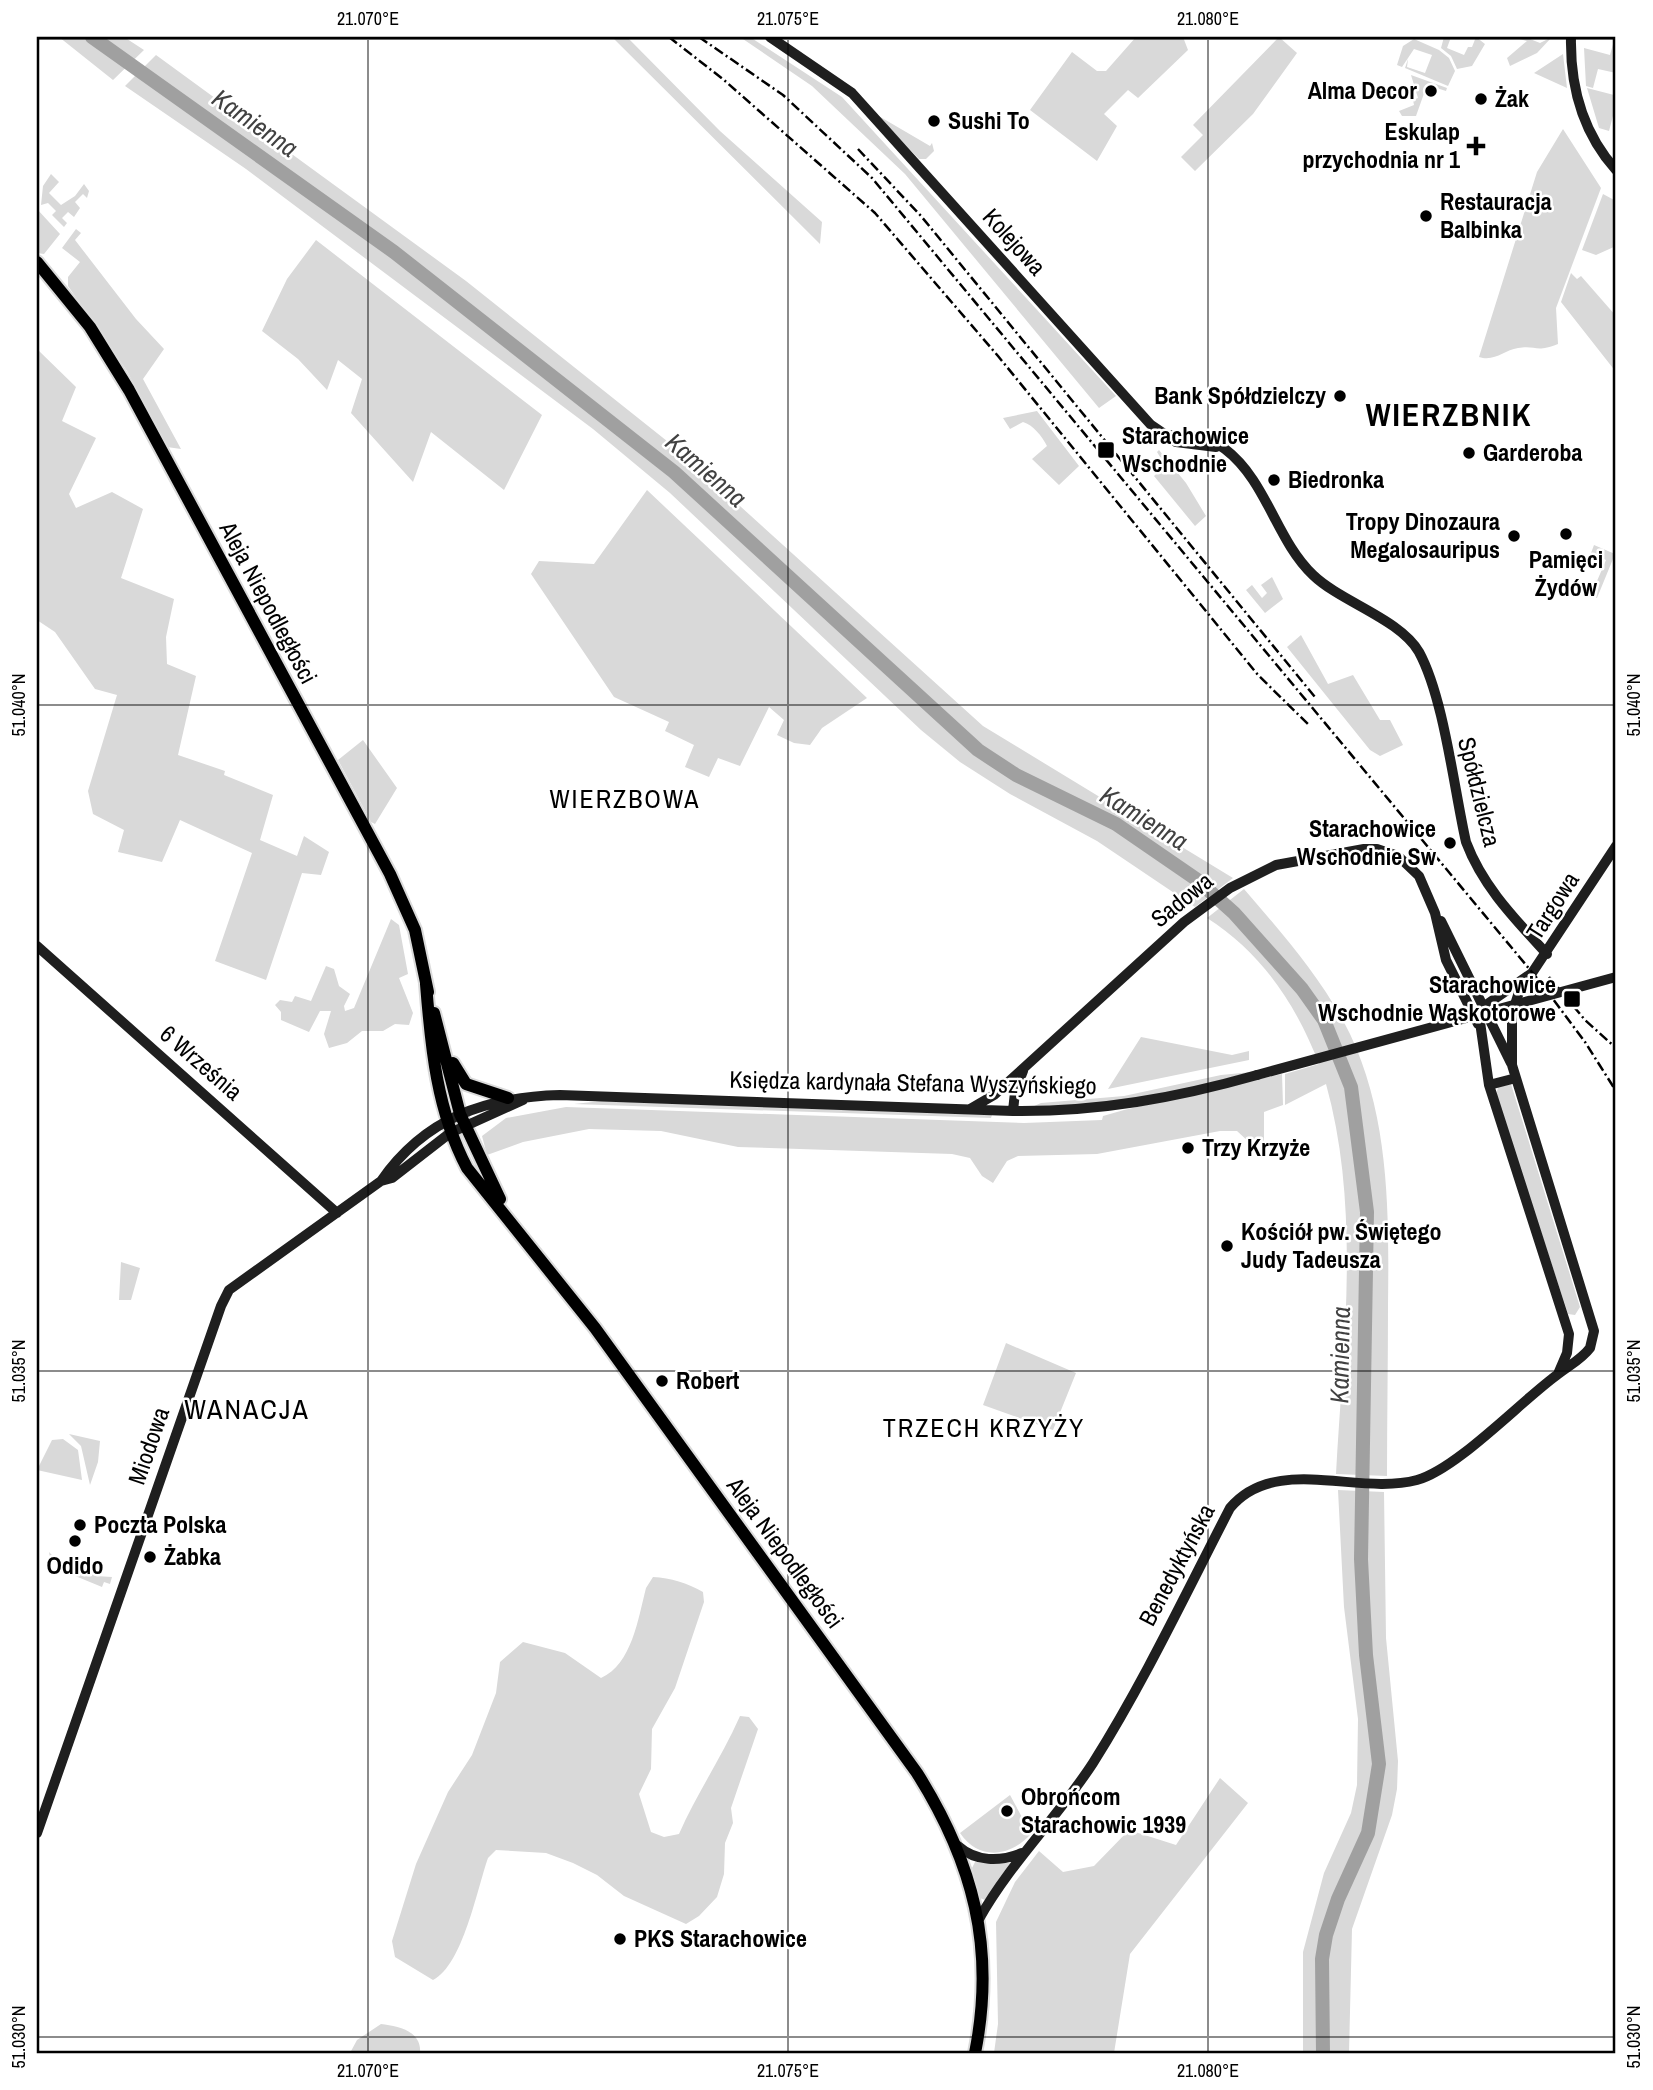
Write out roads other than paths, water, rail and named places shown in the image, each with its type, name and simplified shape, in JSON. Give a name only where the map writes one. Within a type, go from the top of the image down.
[{"type":"main road","name":"Aleja Niepodległości","points":[[37,262],[110,357],[401,896],[415,930],[426,984],[462,1120],[492,1186],[518,1233]]},
{"type":"main road","name":"Aleja Niepodległości","points":[[426,984],[430,1034],[448,1127],[467,1168],[618,1358],[909,1762],[958,1846],[979,1919],[982,1993],[975,2053]]},
{"type":"main road","points":[[440,1037],[460,1079],[473,1087],[508,1098]]},
{"type":"street","name":"Kolejowa","points":[[770,37],[852,93],[1124,396],[1165,435],[1200,436],[1225,449],[1258,488],[1308,570],[1355,605],[1395,628]]},
{"type":"street","points":[[1572,37],[1573,74],[1580,108],[1594,142],[1616,170]]},
{"type":"street","name":"Spółdzielcza","points":[[1395,628],[1418,650],[1430,677],[1466,842],[1474,862],[1501,903],[1547,954]]},
{"type":"street","name":"Targowa","points":[[1483,1007],[1528,978],[1547,954],[1616,846]]},
{"type":"street","name":"Sadowa","points":[[969,1109],[1005,1085],[1184,922],[1239,882],[1286,862],[1364,849],[1385,851],[1402,859],[1419,877],[1435,913]]},
{"type":"street","points":[[1435,913],[1512,1065],[1589,1317],[1566,1324]]},
{"type":"street","points":[[1435,913],[1446,960],[1478,1024],[1489,1085],[1569,1334],[1567,1353],[1558,1374]]},
{"type":"street","name":"6 Września","points":[[37,946],[337,1213]]},
{"type":"street","name":"Księdza kardynała Stefana Wyszyńskiego","points":[[448,1127],[508,1098],[560,1095],[1009,1111],[1113,1108],[1170,1098],[1616,977]]},
{"type":"street","points":[[1512,1065],[1512,1014],[1518,992],[1528,978]]},
{"type":"street","points":[[1478,1024],[1483,1007]]},
{"type":"street","name":"Sadowa","points":[[1009,1111],[1026,1066]]},
{"type":"street","points":[[1489,1085],[1516,1078]]},
{"type":"street","points":[[1005,1085],[1009,1111]]},
{"type":"street","name":"Księdza kardynała Stefana Wyszyńskiego","points":[[462,1120],[529,1098]]},
{"type":"street","name":"Miodowa","points":[[37,1833],[221,1306],[229,1290],[242,1278],[381,1181],[391,1167],[448,1127]]},
{"type":"street","name":"Benedyktyńska","points":[[979,1919],[996,1888],[1074,1790],[1106,1741],[1230,1508],[1240,1496],[1266,1483],[1388,1484],[1420,1479],[1437,1471],[1585,1354],[1593,1342],[1594,1331],[1589,1317]]},
{"type":"street","points":[[958,1846],[967,1854],[992,1860],[1024,1852]]},
{"type":"waterway","name":"Kamienna","points":[[92,37],[394,252],[674,472],[978,750],[1016,775],[1116,824],[1196,879],[1234,913],[1302,989],[1324,1020],[1351,1087],[1367,1212],[1361,1559],[1366,1655],[1379,1764],[1368,1833],[1338,1899],[1326,1935],[1322,1959],[1323,2053]]},
{"type":"railway","points":[[669,37],[724,80],[875,213],[998,356],[1258,675],[1310,726]]},
{"type":"railway","points":[[699,37],[783,95],[872,178],[1541,983],[1585,1042],[1616,1091]]},
{"type":"railway","points":[[858,149],[921,216],[1315,697]]},
{"type":"railway","points":[[1549,977],[1585,1020],[1616,1048]]},
{"type":"railway","points":[[1615,2053],[1616,2048]]},
{"type":"place","name":"Alma Decor","points":[[1431,91]]},
{"type":"place","name":"Żak","points":[[1481,99]]},
{"type":"place","name":"Sushi To","points":[[934,121]]},
{"type":"place","name":"Eskulap przychodnia nr 1","points":[[1476,146]]},
{"type":"place","name":"Restauracja Balbinka","points":[[1426,216]]},
{"type":"place","name":"Bank Spółdzielczy","points":[[1340,396]]},
{"type":"place","name":"Starachowice Wschodnie","points":[[1106,450]]},
{"type":"place","name":"Garderoba","points":[[1469,453]]},
{"type":"place","name":"Biedronka","points":[[1274,480]]},
{"type":"place","name":"Pamięci Żydów","points":[[1566,534]]},
{"type":"place","name":"Tropy Dinozaura Megalosauripus","points":[[1514,536]]},
{"type":"place","name":"Starachowice Wschodnie Sw","points":[[1450,843]]},
{"type":"place","name":"Starachowice Wschodnie Wąskotorowe","points":[[1572,999]]},
{"type":"place","name":"Trzy Krzyże","points":[[1188,1148]]},
{"type":"place","name":"Kościół pw. Świętego Judy Tadeusza","points":[[1227,1246]]},
{"type":"place","name":"Robert","points":[[662,1381]]},
{"type":"place","name":"Poczta Polska","points":[[80,1525]]},
{"type":"place","name":"Odido","points":[[75,1541]]},
{"type":"place","name":"Żabka","points":[[150,1557]]},
{"type":"place","name":"Obrońcom Starachowic 1939","points":[[1007,1811]]},
{"type":"place","name":"PKS Starachowice","points":[[620,1939]]},
{"type":"district","name":"WIERZBNIK","points":[[1449,415]]},
{"type":"district","name":"WIERZBOWA","points":[[625,799]]},
{"type":"district","name":"WANACJA","points":[[247,1409]]},
{"type":"district","name":"TRZECH KRZYŻY","points":[[984,1428]]}]
